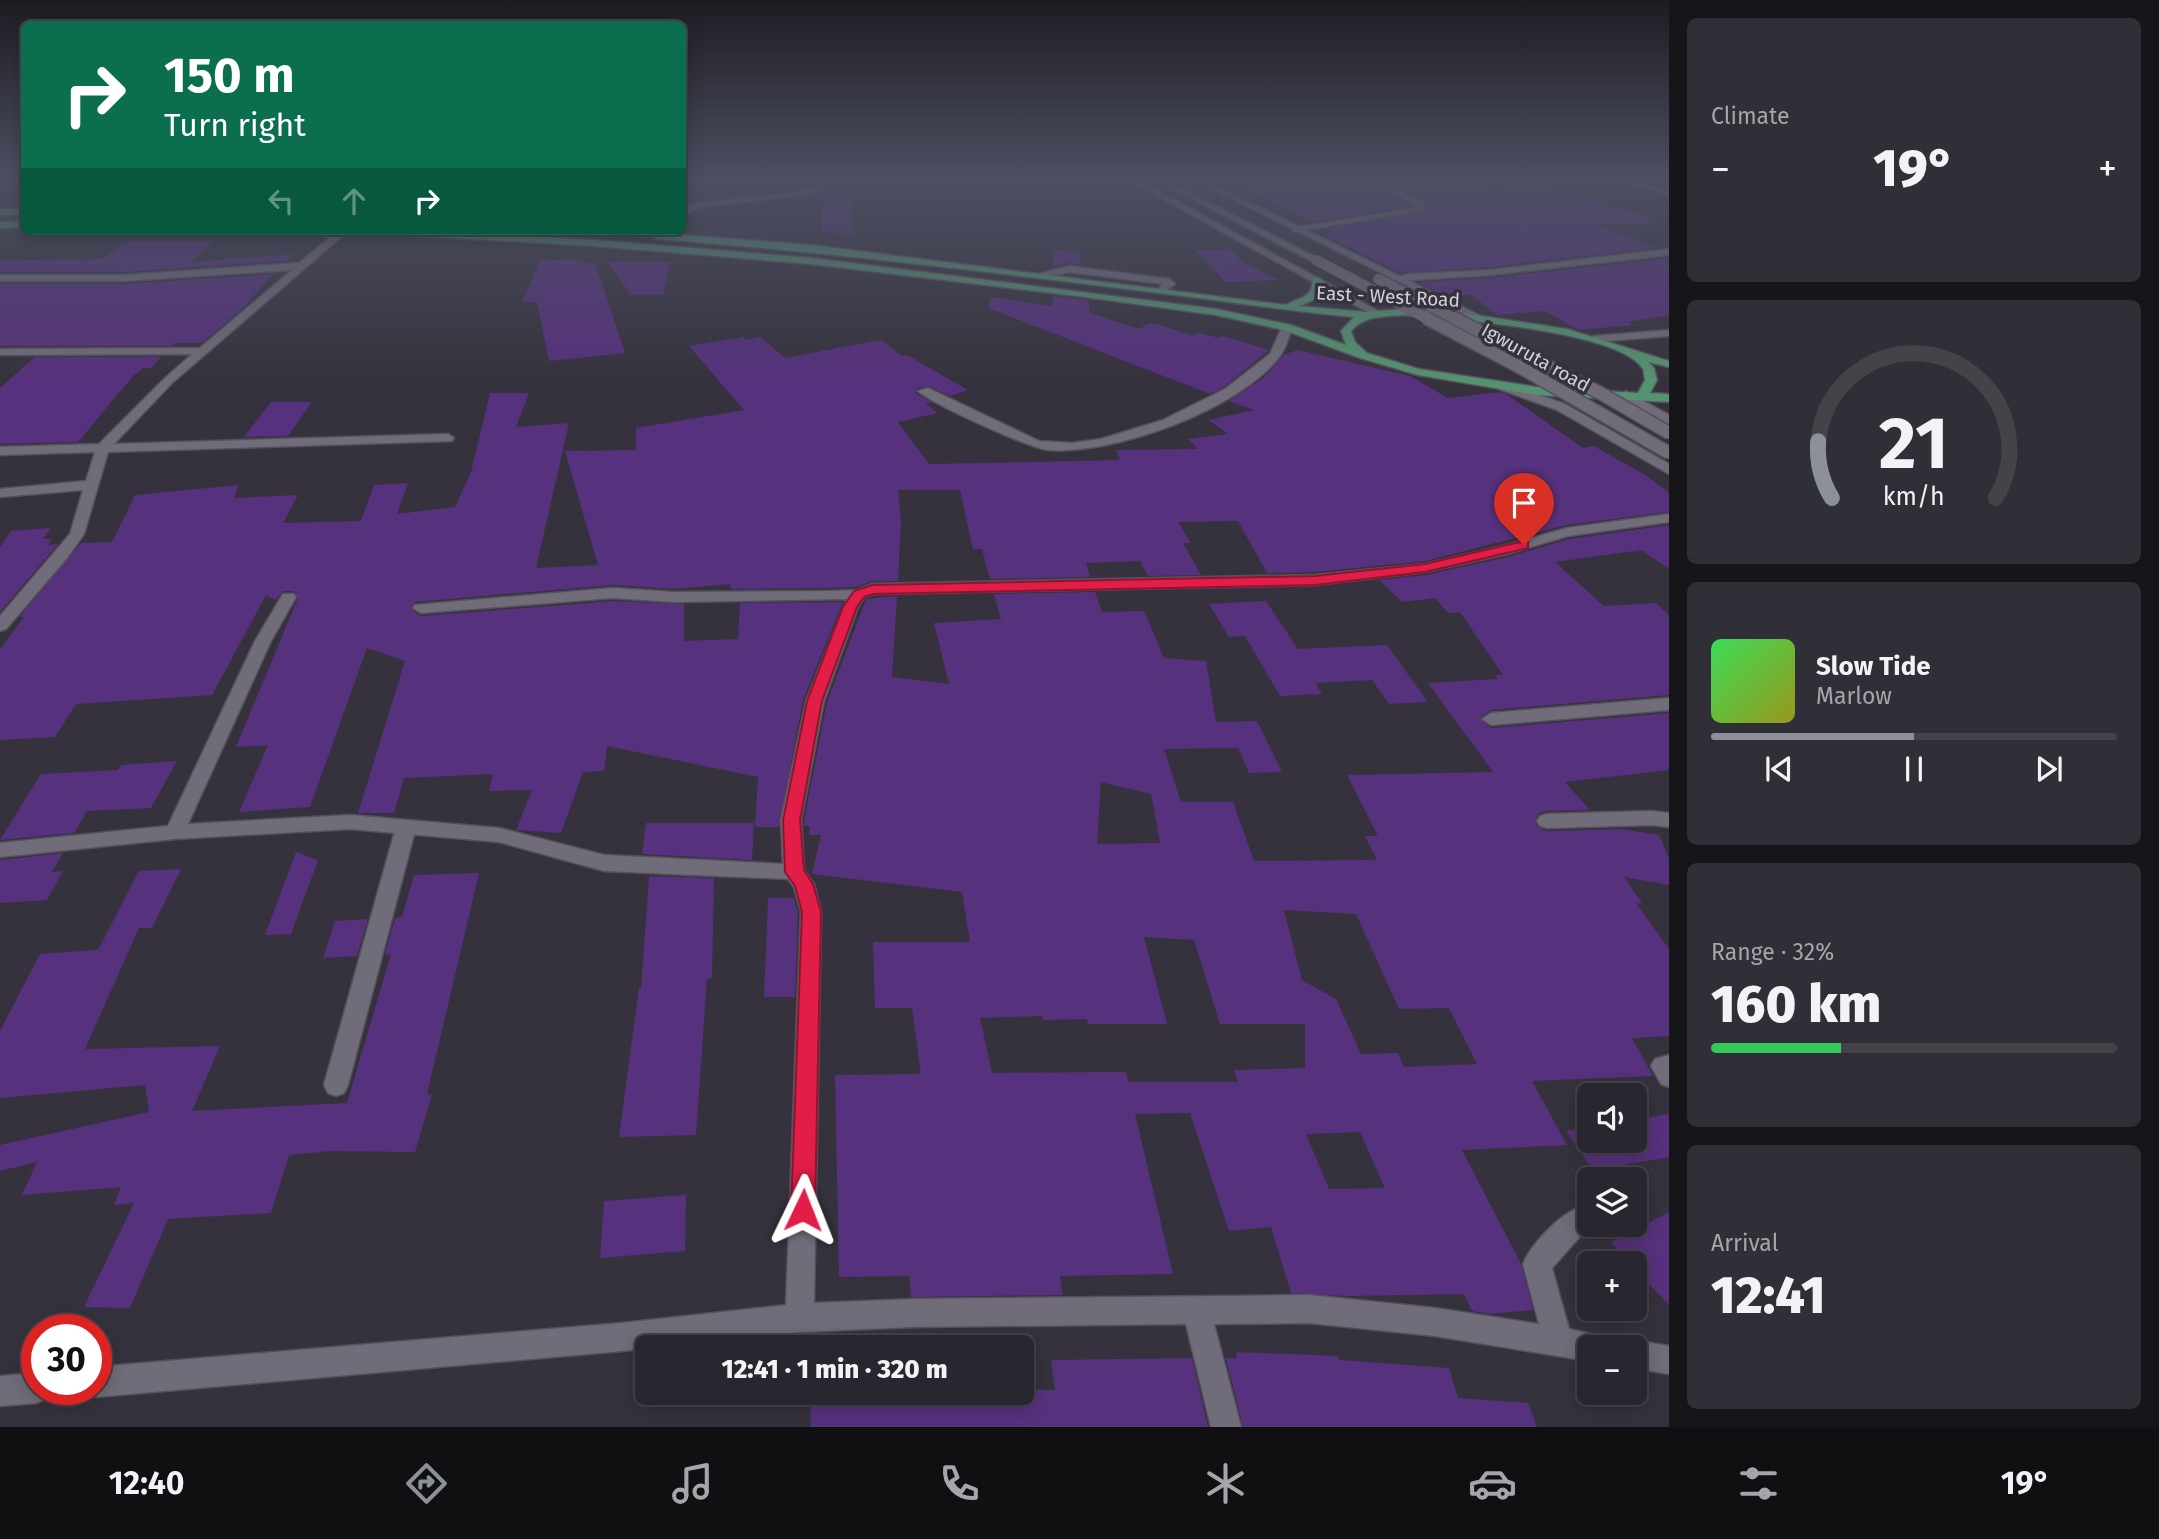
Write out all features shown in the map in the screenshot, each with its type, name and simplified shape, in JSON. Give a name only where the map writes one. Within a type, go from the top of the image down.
[{"type":"main road","name":"East - West Road","points":[[637,247],[858,266],[1216,312],[1287,327],[1364,356],[1418,372],[1503,386],[1596,396],[1643,395]]},
{"type":"main road","points":[[787,247],[1040,275]]},
{"type":"main road","points":[[858,266],[864,254]]},
{"type":"main road","points":[[1279,307],[1313,297],[1318,288],[1317,280]]},
{"type":"main road","name":"East - West Road","points":[[1162,290],[1279,307],[1371,314],[1404,312],[1482,319],[1567,332],[1594,339],[1631,354]]},
{"type":"main road","points":[[1364,356],[1350,343],[1346,331],[1354,321],[1371,314]]},
{"type":"main road","points":[[1631,354],[1669,364]]},
{"type":"main road","points":[[1631,354],[1648,368],[1651,380],[1643,395],[1669,398]]},
{"type":"street","points":[[0,626],[77,534],[102,449],[168,381],[326,247]]},
{"type":"street","points":[[1255,247],[1317,280],[1371,314]]},
{"type":"street","name":"Igwuruta road","points":[[1290,247],[1516,365],[1669,453]]},
{"type":"street","points":[[1314,247],[1602,394],[1669,433]]},
{"type":"street","points":[[1331,247],[1482,319]]},
{"type":"street","points":[[1396,278],[1433,273],[1503,271],[1669,251]]},
{"type":"street","points":[[0,278],[124,278],[303,267]]},
{"type":"street","points":[[1040,275],[1069,269],[1169,282],[1162,290]]},
{"type":"street","points":[[924,391],[1031,442],[1060,448],[1123,439],[1198,410],[1230,391],[1275,355],[1287,327]]},
{"type":"street","points":[[1594,339],[1669,333]]},
{"type":"street","points":[[0,352],[205,351]]},
{"type":"street","points":[[1503,386],[1561,407],[1669,470]]},
{"type":"street","points":[[1626,395],[1669,421]]},
{"type":"street","points":[[0,450],[448,438]]},
{"type":"street","points":[[0,493],[90,485]]},
{"type":"street","points":[[421,608],[613,593],[674,597],[859,594],[872,589],[1315,580],[1425,568],[1502,551],[1567,532],[1669,518]]},
{"type":"street","points":[[800,1318],[811,912],[804,884],[794,872],[792,820],[815,701],[850,607],[859,594]]},
{"type":"street","points":[[175,832],[263,641],[288,597]]},
{"type":"street","points":[[1491,719],[1669,704]]},
{"type":"street","points":[[1547,821],[1651,818],[1669,820]]},
{"type":"street","points":[[0,849],[175,832],[350,822],[499,835],[604,863],[794,872]]},
{"type":"street","points":[[336,1085],[406,827]]},
{"type":"street","points":[[1669,1065],[1663,1066],[1669,1076]]},
{"type":"street","points":[[1558,1342],[1537,1264],[1576,1222]]},
{"type":"street","points":[[112,1381],[622,1337],[800,1318],[915,1313],[1309,1309],[1435,1322],[1577,1345]]},
{"type":"street","points":[[1196,1311],[1226,1427]]},
{"type":"street","points":[[1647,1356],[1669,1360]]},
{"type":"street","points":[[0,1391],[21,1389]]},
{"type":"building","points":[[118,247],[207,247],[192,262],[293,254],[286,261],[124,272],[0,272],[0,260],[103,259]]},
{"type":"building","points":[[1349,247],[1657,248],[1491,267],[1400,273]]},
{"type":"building","points":[[1232,249],[1241,261],[1278,280],[1226,282],[1195,250]]},
{"type":"building","points":[[1053,250],[1079,252],[1081,265],[1068,263],[1053,267]]},
{"type":"building","points":[[1669,258],[1669,315],[1628,322],[1632,325],[1579,330],[1545,311],[1497,315],[1470,294],[1450,298],[1418,282],[1491,278]]},
{"type":"building","points":[[584,259],[582,263],[595,263],[625,353],[549,361],[537,302],[522,302],[540,260]]},
{"type":"building","points":[[608,262],[670,262],[663,295],[631,295]]},
{"type":"building","points":[[273,274],[244,307],[202,343],[175,343],[172,346],[0,346],[0,284],[124,284]]},
{"type":"building","points":[[1053,296],[1088,300],[1090,313],[1139,329],[1148,324],[1156,324],[1195,336],[1196,332],[1219,338],[1223,336],[1269,350],[1224,387],[1210,394],[988,308],[991,297],[1053,306]]},
{"type":"building","points":[[744,337],[744,340],[760,337],[785,358],[881,340],[902,356],[907,355],[968,390],[950,396],[929,386],[917,388],[916,393],[931,402],[926,404],[938,413],[898,422],[929,464],[1120,460],[1116,450],[1198,449],[1188,439],[1228,434],[1208,420],[1254,410],[1229,401],[1263,378],[1284,355],[1297,350],[1410,376],[1448,398],[1500,392],[1506,394],[1583,448],[1594,446],[1647,476],[1669,493],[1669,512],[1566,525],[1425,561],[1315,572],[1267,573],[1238,521],[1178,522],[1191,543],[1183,543],[1201,575],[1148,576],[1140,561],[1086,563],[1090,577],[990,579],[982,549],[973,549],[960,490],[898,490],[901,520],[898,581],[872,581],[856,587],[830,588],[731,589],[730,584],[674,589],[613,585],[415,602],[411,607],[421,616],[613,601],[684,604],[684,641],[738,639],[740,603],[843,602],[803,700],[779,827],[755,827],[758,777],[607,746],[604,771],[583,772],[561,833],[516,830],[532,790],[489,791],[493,774],[404,778],[394,813],[358,813],[405,661],[367,648],[310,807],[239,812],[268,745],[236,747],[298,598],[293,591],[283,591],[276,600],[266,595],[212,695],[76,704],[55,737],[0,740],[0,650],[24,617],[19,617],[81,543],[112,542],[135,495],[239,485],[234,498],[298,495],[283,523],[361,521],[374,485],[408,483],[397,514],[455,507],[471,472],[490,393],[529,393],[516,427],[569,423],[536,568],[598,565],[565,451],[636,450],[636,428],[744,410],[689,346]]},
{"type":"building","points":[[35,357],[161,357],[151,368],[143,368],[133,376],[78,442],[0,444],[0,388]]},
{"type":"building","points":[[271,402],[312,402],[288,436],[244,437]]},
{"type":"building","points":[[1669,525],[1669,569],[1641,550],[1555,562],[1604,606],[1656,603],[1669,615],[1669,695],[1491,710],[1480,718],[1491,728],[1669,713],[1669,770],[1565,782],[1590,810],[1546,811],[1539,813],[1535,820],[1538,827],[1546,831],[1621,829],[1659,835],[1669,859],[1669,885],[1624,877],[1642,903],[1636,903],[1669,949],[1669,1036],[1632,1038],[1653,1076],[1532,1081],[1567,1145],[1462,1150],[1521,1264],[1533,1310],[1489,1314],[1472,1311],[1464,1294],[1347,1296],[1291,1293],[1271,1227],[1229,1231],[1190,1113],[1135,1114],[1173,1274],[1060,1276],[1063,1295],[911,1297],[909,1276],[839,1277],[835,1075],[921,1074],[912,1008],[875,1008],[873,942],[970,942],[962,892],[812,874],[821,835],[809,835],[810,826],[804,826],[804,820],[827,702],[866,599],[897,596],[892,677],[949,684],[934,623],[1001,619],[994,594],[1095,592],[1102,612],[1144,611],[1164,658],[1206,661],[1216,722],[1257,721],[1282,772],[1249,773],[1238,748],[1164,749],[1181,802],[1233,802],[1254,861],[1377,860],[1365,836],[1378,836],[1347,775],[1493,772],[1428,683],[1498,679],[1495,675],[1503,675],[1460,612],[1448,613],[1435,598],[1402,602],[1379,580],[1426,575],[1508,557],[1569,539]],"holes":[[[1101,782],[1151,794],[1160,843],[1097,844]],[[1284,910],[1356,914],[1399,1009],[1449,1008],[1477,1064],[1404,1067],[1398,1053],[1361,1054],[1336,999],[1302,980]],[[1144,937],[1194,940],[1220,1024],[1305,1024],[1305,1068],[1234,1070],[1238,1082],[1128,1082],[1126,1072],[992,1073],[980,1018],[1042,1016],[1043,1020],[1087,1019],[1088,1024],[1167,1024]],[[1360,1132],[1385,1188],[1329,1189],[1306,1134]]]},
{"type":"building","points":[[51,528],[43,539],[52,539],[48,545],[58,544],[0,612],[0,547],[11,531]]},
{"type":"building","points":[[1266,601],[1298,649],[1387,645],[1428,702],[1389,704],[1372,680],[1315,683],[1322,694],[1280,696],[1245,636],[1229,637],[1209,604]]},
{"type":"building","points":[[177,761],[151,808],[87,811],[74,833],[0,840],[41,774],[118,770],[121,765]]},
{"type":"building","points":[[646,823],[754,823],[752,860],[642,854]]},
{"type":"building","points":[[296,852],[318,860],[291,934],[265,935]]},
{"type":"building","points":[[63,853],[52,872],[63,871],[47,900],[0,903],[0,860]]},
{"type":"building","points":[[181,869],[152,928],[139,928],[85,1049],[220,1046],[192,1111],[347,1103],[391,954],[385,955],[395,918],[402,917],[414,875],[479,873],[427,1094],[432,1094],[415,1152],[331,1151],[289,1155],[271,1213],[168,1219],[130,1308],[84,1307],[134,1203],[114,1205],[121,1187],[22,1195],[37,1162],[0,1171],[0,1145],[149,1112],[145,1085],[0,1098],[0,1031],[40,954],[98,950],[139,871]]},
{"type":"building","points":[[649,876],[714,878],[712,978],[707,979],[696,1135],[619,1137],[641,988]]},
{"type":"building","points":[[768,898],[794,898],[798,912],[795,997],[764,997]]},
{"type":"building","points":[[368,919],[357,956],[323,958],[335,921]]},
{"type":"building","points":[[1669,1114],[1669,1157],[1611,1167],[1591,1167],[1581,1153],[1647,1153],[1647,1118]]},
{"type":"building","points":[[1577,1129],[1577,1147],[1566,1131]]},
{"type":"building","points":[[686,1195],[685,1251],[600,1258],[604,1201]]},
{"type":"building","points":[[1669,1212],[1669,1305],[1647,1282],[1647,1251],[1619,1251],[1611,1242],[1621,1237],[1647,1237],[1647,1223]]},
{"type":"building","points":[[1236,1352],[1338,1356],[1339,1360],[1449,1368],[1458,1398],[1528,1403],[1537,1427],[1243,1427],[1226,1358],[1237,1358]]},
{"type":"building","points":[[1192,1358],[1208,1427],[811,1427],[810,1405],[1034,1405],[1034,1389],[1055,1390],[1051,1360]]},
{"type":"route","points":[[803,1210],[811,912],[804,884],[794,872],[792,820],[815,701],[850,607],[859,594],[872,589],[1315,580],[1425,568],[1524,545]]}]
